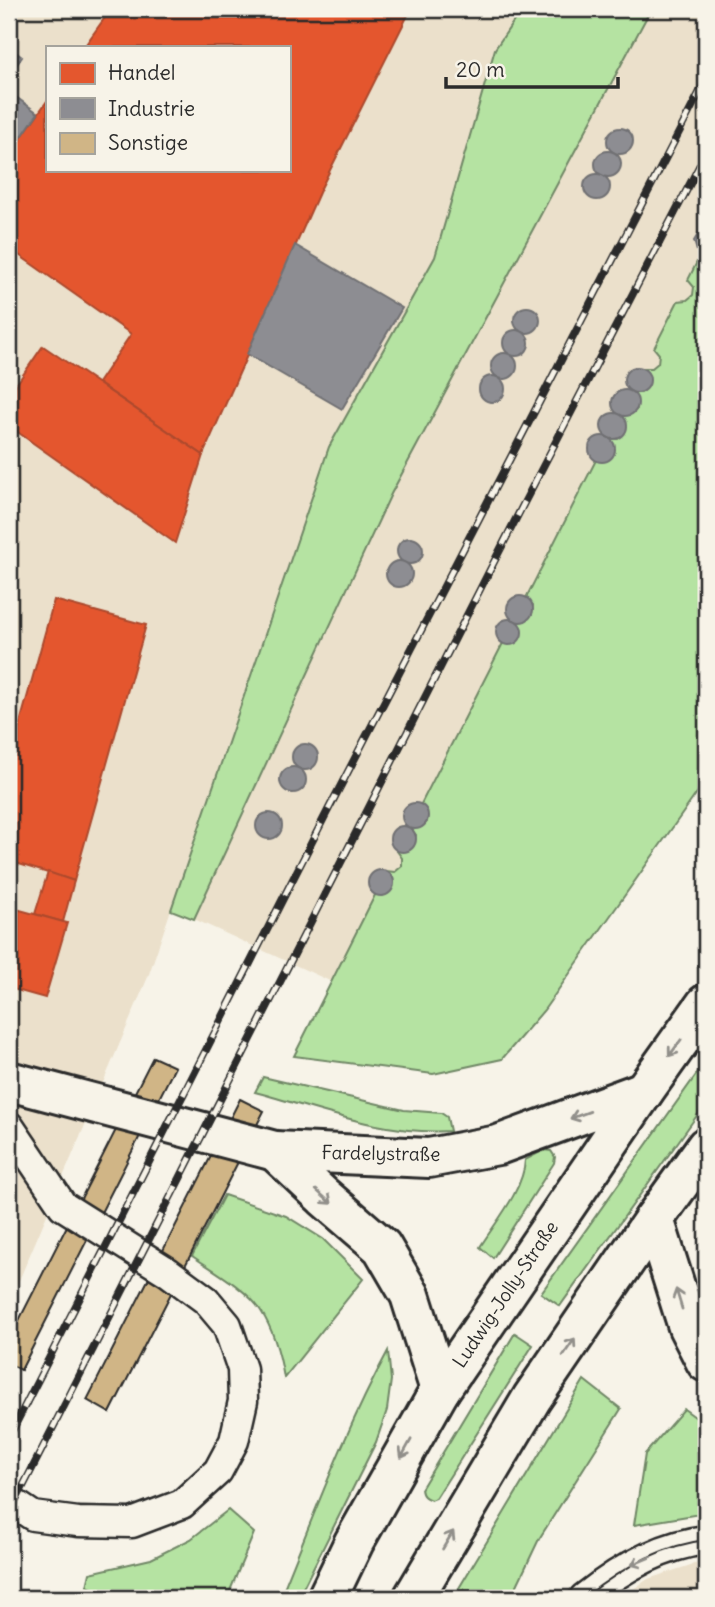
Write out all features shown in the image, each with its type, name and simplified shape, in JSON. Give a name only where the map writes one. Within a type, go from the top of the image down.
[{"type":"main road","name":"Ludwig-Jolly-Straße","points":[[327,1598],[355,1542],[440,1390],[706,1004]]},
{"type":"main road","name":"Fardelystraße","points":[[9,1081],[275,1151],[429,1158],[498,1145],[644,1091]]},
{"type":"main road","points":[[413,1598],[533,1398],[706,1147]]},
{"type":"main road","name":"Fardelystraße","points":[[275,1151],[382,1247],[410,1295],[440,1390]]},
{"type":"main road","points":[[654,1219],[688,1327],[706,1362]]},
{"type":"lane","points":[[9,1126],[63,1206],[168,1272],[206,1300],[227,1325],[242,1369],[243,1401],[234,1441],[218,1471],[182,1504],[132,1523],[78,1522],[33,1516],[9,1500]]},
{"type":"lane","points":[[584,1598],[606,1580],[632,1565],[667,1550],[706,1541]]},
{"type":"shaded area","points":[[9,9],[522,9],[495,49],[435,257],[329,447],[148,977],[9,1304]]},
{"type":"shaded area","points":[[651,9],[706,9],[706,307],[354,992],[194,919],[391,494]]},
{"type":"shaded area","points":[[706,1560],[706,1598],[620,1598],[648,1579]]},
{"type":"green space","points":[[522,9],[651,9],[391,494],[194,919],[171,910],[329,447],[435,257],[495,49]]},
{"type":"green space","points":[[701,254],[706,255],[706,780],[544,1010],[502,1059],[433,1074],[294,1056],[375,895],[384,895],[392,889],[392,879],[386,871],[395,872],[402,866],[402,858],[397,851],[407,851],[414,845],[416,835],[409,827],[419,828],[427,822],[427,811],[421,804],[503,643],[513,643],[520,638],[521,628],[514,620],[525,621],[532,614],[533,605],[526,598],[596,460],[606,461],[613,454],[614,445],[608,438],[618,439],[625,432],[626,422],[619,414],[629,415],[637,409],[637,399],[631,392],[641,393],[648,386],[649,376],[644,368],[652,368],[658,363],[659,354],[654,348],[678,301],[687,300],[693,295],[694,287],[688,280]]},
{"type":"green space","points":[[706,1061],[706,1103],[560,1306],[541,1293]]},
{"type":"green space","points":[[263,1077],[404,1110],[441,1113],[447,1117],[450,1131],[376,1125],[255,1092]]},
{"type":"green space","points":[[544,1150],[551,1151],[555,1157],[554,1163],[493,1258],[480,1247],[514,1194],[525,1160]]},
{"type":"green space","points":[[224,1195],[286,1216],[323,1239],[363,1279],[284,1378],[273,1335],[255,1303],[230,1281],[192,1256]]},
{"type":"green space","points":[[515,1333],[533,1345],[436,1498],[427,1498],[421,1489]]},
{"type":"green space","points":[[388,1351],[391,1380],[387,1410],[376,1442],[298,1598],[280,1598],[344,1442]]},
{"type":"green space","points":[[584,1380],[621,1409],[539,1539],[511,1598],[453,1598]]},
{"type":"green space","points":[[684,1409],[706,1425],[706,1513],[634,1525],[645,1454]]},
{"type":"green space","points":[[228,1510],[254,1533],[227,1598],[113,1598],[87,1586],[90,1573],[151,1559],[191,1539]]},
{"type":"building: Handel","points":[[111,9],[411,9],[321,188],[203,455],[98,383],[131,334],[9,248],[9,155],[46,102],[46,172],[290,172],[290,46],[85,46]]},
{"type":"building: Handel","points":[[43,346],[203,455],[175,543],[9,426],[9,395]]},
{"type":"building: Handel","points":[[54,600],[146,625],[74,881],[9,861],[9,763]]},
{"type":"building: Handel","points":[[48,872],[74,881],[63,922],[35,914]]},
{"type":"building: Handel","points":[[9,907],[67,923],[45,998],[9,988]]},
{"type":"building: Industrie","points":[[9,47],[22,57],[9,76]]},
{"type":"building: Industrie","points":[[9,92],[38,113],[9,155]]},
{"type":"building: Industrie","points":[[620,128],[629,132],[633,141],[629,150],[620,154],[611,150],[607,141],[611,132]]},
{"type":"building: Industrie","points":[[608,151],[617,155],[621,164],[617,173],[608,177],[599,173],[595,164],[599,155]]},
{"type":"building: Industrie","points":[[597,174],[606,178],[610,187],[606,196],[597,200],[588,196],[584,187],[588,178]]},
{"type":"building: Industrie","points":[[706,230],[706,255],[697,251],[694,241]]},
{"type":"building: Industrie","points":[[295,245],[402,308],[342,409],[247,354]]},
{"type":"building: Industrie","points":[[527,307],[536,311],[540,320],[536,329],[527,333],[518,329],[514,320],[518,311]]},
{"type":"building: Industrie","points":[[516,330],[525,334],[529,343],[525,352],[516,356],[507,352],[503,343],[507,334]]},
{"type":"building: Industrie","points":[[504,353],[513,357],[517,366],[513,375],[504,379],[495,375],[491,366],[495,357]]},
{"type":"building: Industrie","points":[[637,367],[646,371],[650,380],[646,389],[637,393],[628,389],[624,380],[628,371]]},
{"type":"building: Industrie","points":[[492,376],[501,380],[505,389],[501,398],[492,402],[483,398],[479,389],[483,380]]},
{"type":"building: Industrie","points":[[625,390],[634,394],[638,403],[634,412],[625,416],[616,412],[612,403],[616,394]]},
{"type":"building: Industrie","points":[[614,413],[623,417],[627,426],[623,435],[614,439],[605,435],[601,426],[605,417]]},
{"type":"building: Industrie","points":[[602,436],[611,440],[615,449],[611,458],[602,462],[593,458],[589,449],[593,440]]},
{"type":"building: Industrie","points":[[410,538],[419,542],[423,551],[419,560],[410,564],[401,560],[397,551],[401,542]]},
{"type":"building: Industrie","points":[[399,561],[408,565],[412,574],[408,583],[399,587],[390,583],[386,574],[390,565]]},
{"type":"building: Industrie","points":[[520,596],[529,600],[533,609],[529,618],[520,622],[511,618],[507,609],[511,600]]},
{"type":"building: Industrie","points":[[509,619],[518,623],[522,632],[518,641],[509,645],[500,641],[496,632],[500,623]]},
{"type":"building: Industrie","points":[[305,744],[314,748],[318,757],[314,766],[305,770],[296,766],[292,757],[296,748]]},
{"type":"building: Industrie","points":[[293,767],[302,771],[306,780],[302,789],[293,793],[284,789],[280,780],[284,771]]},
{"type":"building: Industrie","points":[[415,803],[424,807],[428,816],[424,825],[415,829],[406,825],[402,816],[406,807]]},
{"type":"building: Industrie","points":[[269,813],[278,817],[282,826],[278,835],[269,839],[260,835],[256,826],[260,817]]},
{"type":"building: Industrie","points":[[403,826],[412,830],[416,839],[412,848],[403,852],[394,848],[390,839],[394,830]]},
{"type":"building: Industrie","points":[[381,870],[390,874],[394,883],[390,892],[381,896],[372,892],[368,883],[372,874]]},
{"type":"building: Sonstige","points":[[153,1057],[175,1067],[21,1370],[9,1363],[9,1340]]},
{"type":"building: Sonstige","points":[[240,1099],[264,1111],[110,1413],[87,1400]]},
{"type":"tram line","points":[[584,1598],[641,1560],[673,1547],[706,1540]]},
{"type":"railway","points":[[9,1437],[324,818],[706,80]]},
{"type":"railway","points":[[9,1514],[525,501],[706,153]]}]
